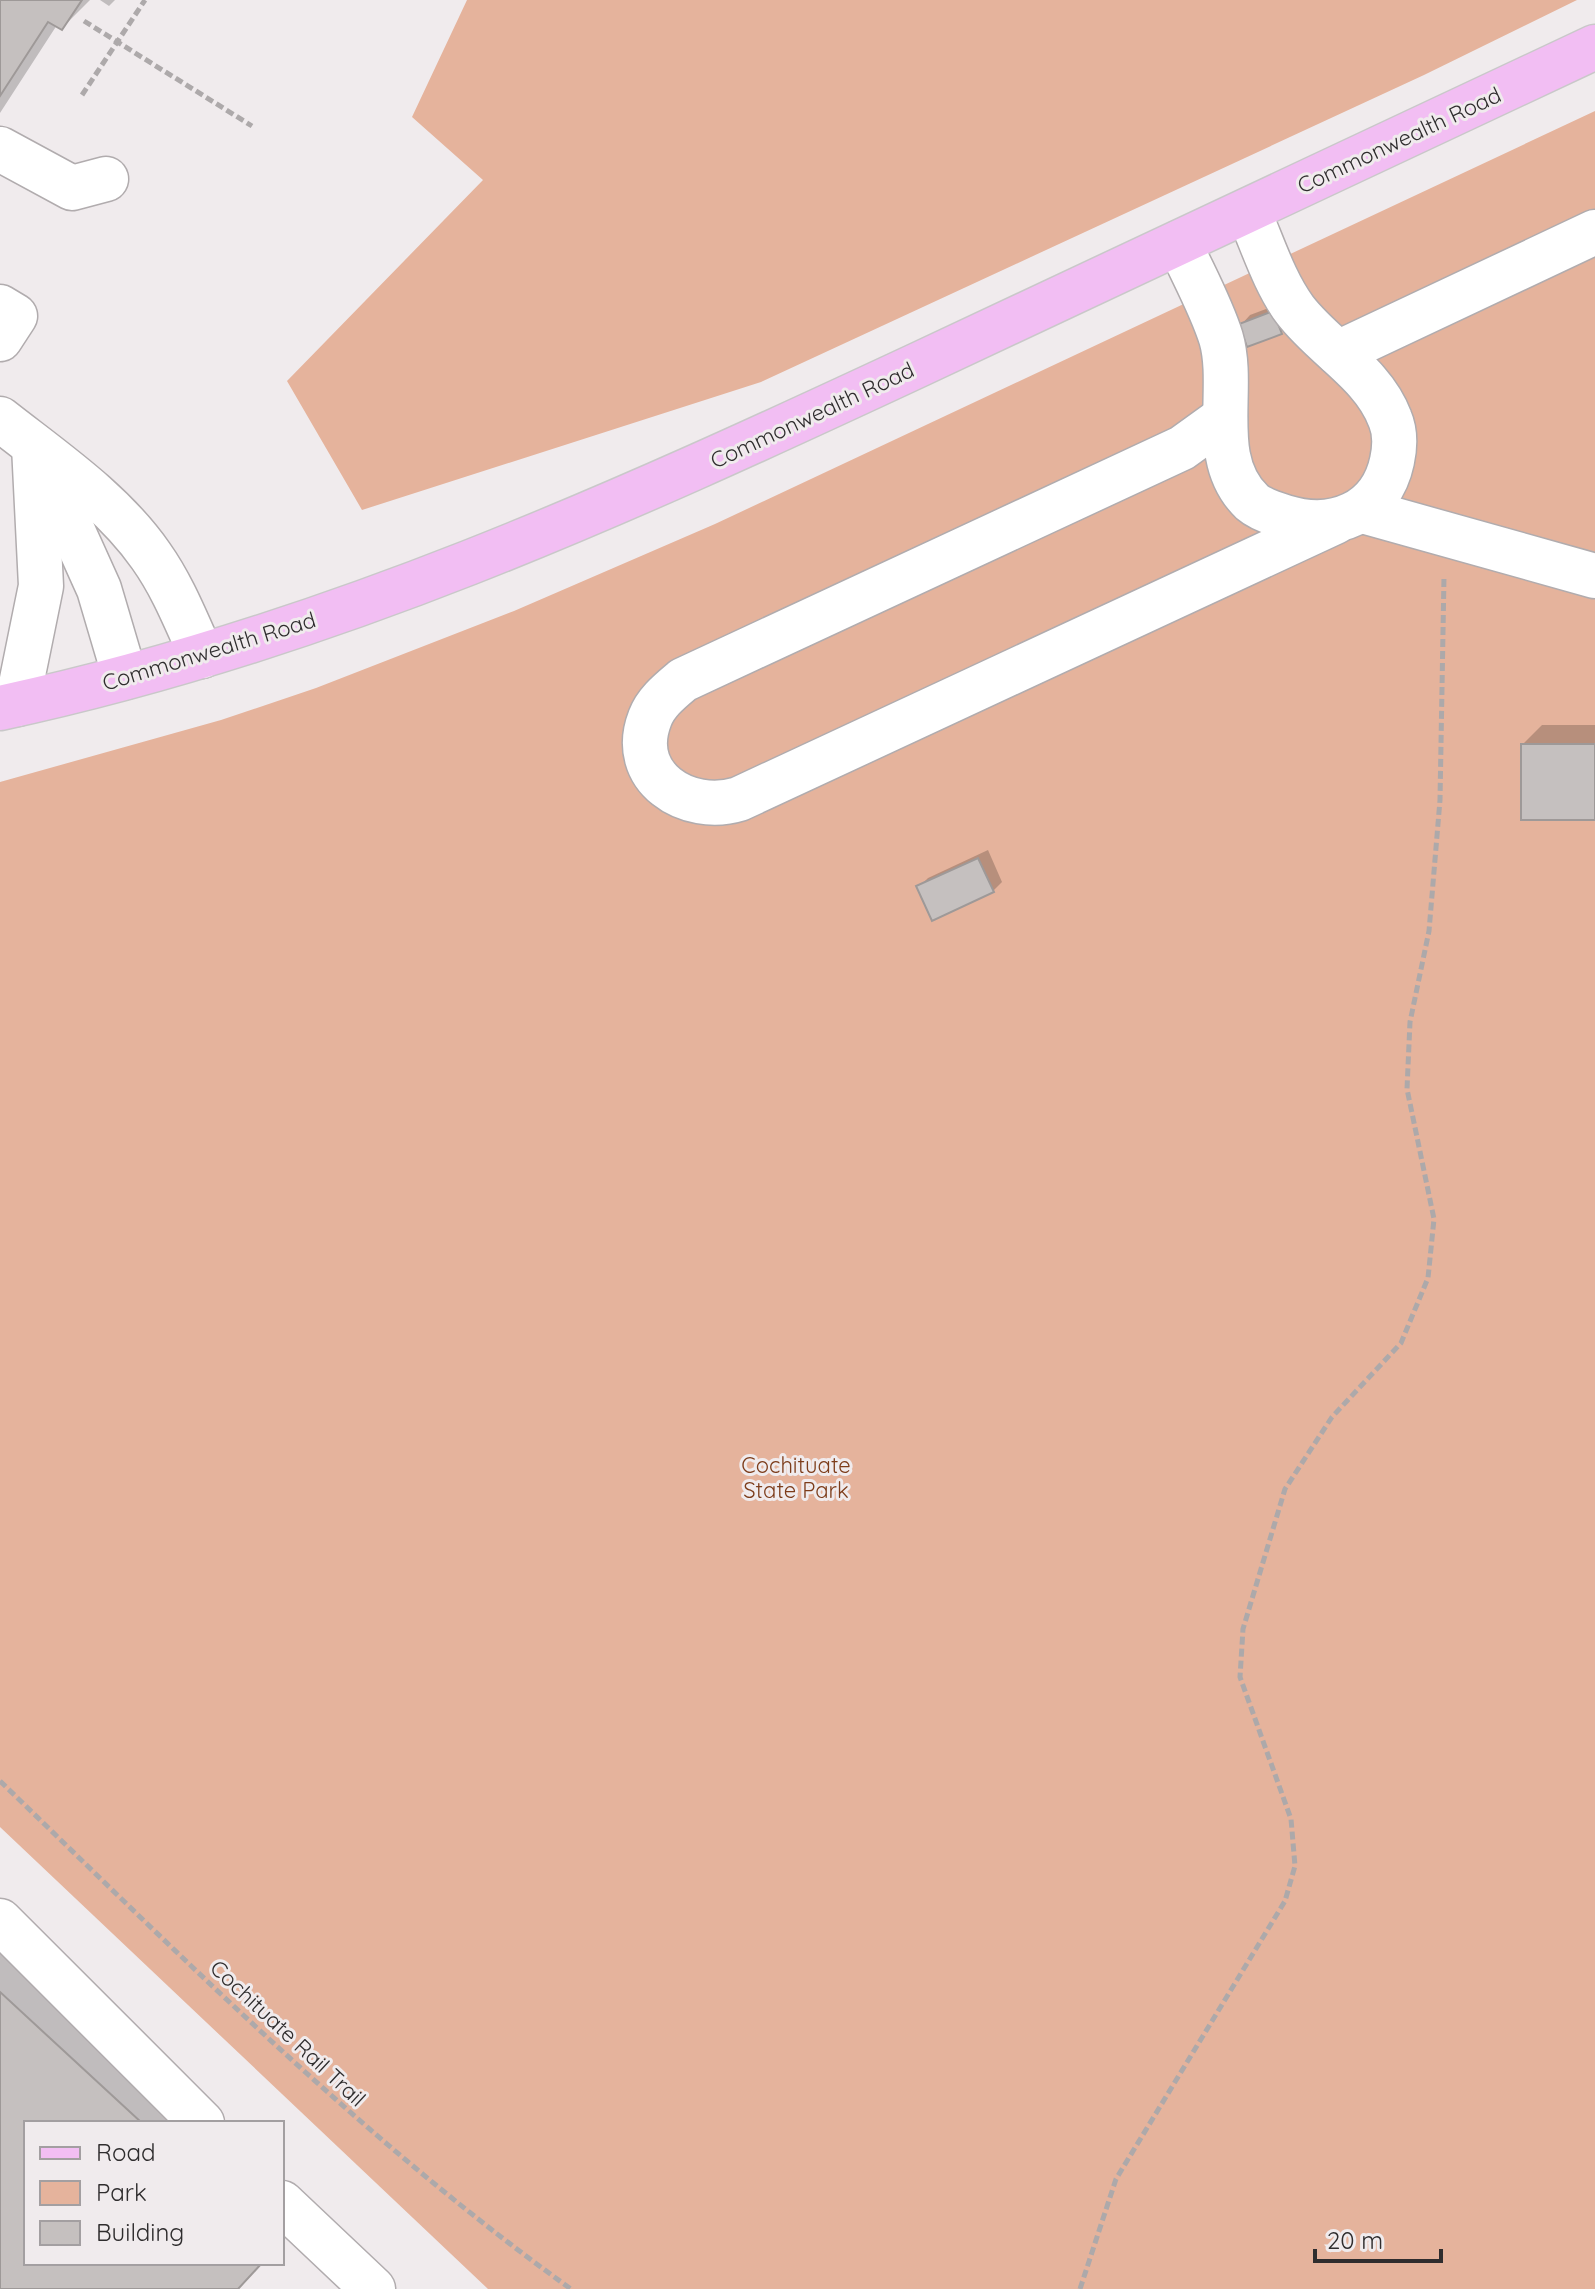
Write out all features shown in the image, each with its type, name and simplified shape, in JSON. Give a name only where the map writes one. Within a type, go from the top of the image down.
[{"type":"main road","name":"Commonwealth Road","points":[[8,706],[202,656],[386,596],[591,515],[1595,47]]},
{"type":"lane","points":[[0,149],[72,188],[106,179]]},
{"type":"lane","points":[[1225,417],[1182,448],[683,680],[663,697],[650,719],[646,741],[650,763],[661,782],[679,797],[698,804],[720,805],[739,799],[1349,516],[1378,497],[1390,472],[1396,446],[1380,399],[1292,306],[1248,211]]},
{"type":"lane","points":[[1338,353],[1595,232]]},
{"type":"lane","points":[[1179,243],[1221,337],[1226,362],[1227,449],[1235,475],[1252,502],[1302,522],[1349,516],[1445,534],[1595,576]]},
{"type":"lane","points":[[0,307],[15,316],[0,339]]},
{"type":"lane","points":[[0,419],[115,514],[150,554],[179,604],[202,656]]},
{"type":"lane","points":[[34,446],[99,589],[125,677]]},
{"type":"lane","points":[[8,706],[41,586],[34,446]]},
{"type":"lane","points":[[0,1921],[200,2121]]},
{"type":"lane","points":[[284,2205],[373,2289]]},
{"type":"path","points":[[82,95],[145,0]]},
{"type":"path","points":[[84,21],[252,126]]},
{"type":"path","points":[[1080,2289],[1116,2179],[1285,1901],[1295,1866],[1291,1819],[1240,1677],[1243,1629],[1285,1489],[1332,1417],[1401,1343],[1428,1278],[1434,1219],[1407,1089],[1410,1022],[1429,931],[1440,800],[1445,534]]},
{"type":"path","name":"Cochituate Rail Trail","points":[[0,1781],[312,2080],[433,2182],[571,2289]]},
{"type":"green space","points":[[467,0],[1577,0],[1424,75],[761,382],[362,510],[287,381],[483,180],[412,117]]},
{"type":"green space","name":"Cochituate State Park","points":[[1595,111],[1595,2289],[488,2289],[0,1827],[0,782],[221,720],[316,688],[514,611],[715,524]]},
{"type":"building","points":[[0,0],[82,0],[62,30],[48,22],[0,96]]},
{"type":"building","points":[[1273,311],[1282,334],[1247,347],[1239,324]]},
{"type":"building","points":[[1521,744],[1595,744],[1595,820],[1521,820]]},
{"type":"building","points":[[978,858],[994,892],[932,921],[916,886]]},
{"type":"building","points":[[0,1992],[140,2121],[24,2121],[24,2265],[260,2265],[238,2289],[0,2289]]}]
